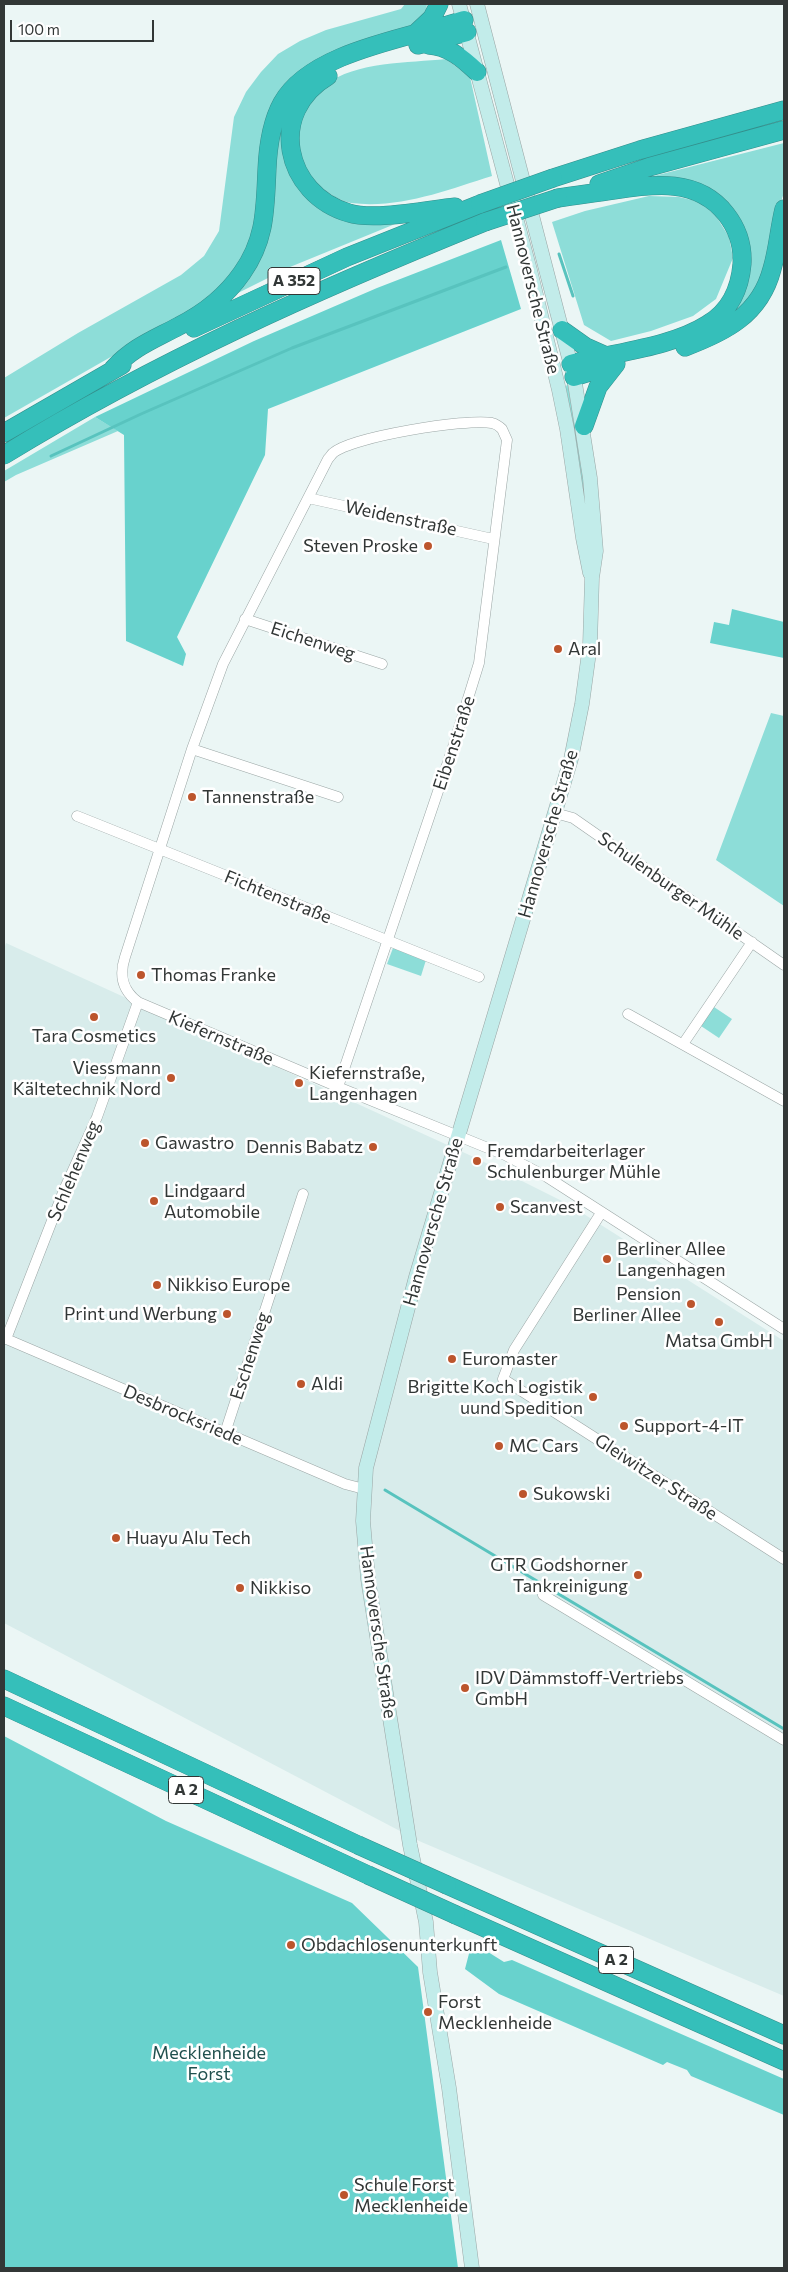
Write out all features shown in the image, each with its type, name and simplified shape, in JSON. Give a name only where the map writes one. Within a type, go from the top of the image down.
[{"type":"highway","points":[[417,40],[439,4]]},
{"type":"highway","points":[[463,19],[417,40],[338,70],[321,80],[306,93],[296,110],[291,127],[290,144],[294,165],[305,185],[322,202],[350,214],[381,215],[480,204]]},
{"type":"highway","points":[[113,369],[127,353],[181,325],[224,294],[253,257],[262,234],[268,146],[274,122],[283,102],[296,85],[331,61],[351,53],[417,40],[451,51],[477,72]]},
{"type":"highway","name":"A 352","points":[[4,433],[113,369],[228,311],[346,257],[480,204],[553,178],[640,150],[784,110]]},
{"type":"highway","name":"A 352","points":[[4,455],[46,429],[157,368],[236,329],[353,276],[485,222],[649,167],[784,130]]},
{"type":"highway","points":[[558,198],[649,184],[680,186],[700,192],[722,209],[736,231],[741,246],[742,261],[737,289],[723,313],[710,323],[677,338],[610,360],[572,370]]},
{"type":"highway","points":[[562,330],[586,347],[610,360],[680,349],[719,334],[743,317],[762,295],[772,270],[784,209]]},
{"type":"highway","points":[[584,426],[610,360]]},
{"type":"highway","name":"A 2","points":[[4,1679],[358,1845],[784,2035]]},
{"type":"highway","name":"A 2","points":[[4,1706],[456,1916],[784,2061]]},
{"type":"main road","name":"Hannoversche Straße","points":[[477,4],[562,330],[584,426],[596,537],[596,564],[592,578]]},
{"type":"main road","name":"Hannoversche Straße","points":[[463,19],[530,270],[555,374],[567,429],[583,538],[592,578],[591,637],[582,704],[556,813],[416,1277],[366,1468],[364,1488],[368,1579],[416,1875],[426,1922],[430,1972],[449,2088],[472,2268]]},
{"type":"main road","points":[[463,19],[482,21]]},
{"type":"main road","points":[[555,374],[572,370]]},
{"type":"street","name":"Eibenstraße","points":[[308,498],[333,453],[342,448],[395,432],[431,426],[491,422],[502,428],[507,440],[493,539],[479,663],[450,756],[338,1087]]},
{"type":"street","name":"Weidenstraße","points":[[308,498],[493,539]]},
{"type":"street","points":[[160,848],[192,749],[223,664],[244,619],[308,498]]},
{"type":"street","name":"Eichenweg","points":[[244,619],[382,664]]},
{"type":"street","points":[[192,749],[338,797]]},
{"type":"street","name":"Schulenburger Mühle","points":[[556,813],[573,818],[784,965]]},
{"type":"street","name":"Fichtenstraße","points":[[77,816],[479,977]]},
{"type":"street","name":"Kiefernstraße","points":[[160,848],[122,968],[122,982],[138,1002],[505,1155],[547,1177],[784,1329]]},
{"type":"street","points":[[683,1044],[752,942]]},
{"type":"street","name":"Schlehenweg","points":[[5,1339],[64,1190],[97,1117],[138,1002]]},
{"type":"street","points":[[628,1014],[784,1101]]},
{"type":"street","name":"Eschenweg","points":[[225,1433],[303,1194]]},
{"type":"street","name":"Gleiwitzer Straße","points":[[601,1212],[514,1350],[503,1379],[784,1559]]},
{"type":"street","name":"Desbrocksriede","points":[[5,1339],[345,1484],[364,1488]]},
{"type":"street","points":[[543,1595],[784,1740]]},
{"type":"shaded area","points":[[405,4],[427,4],[426,11],[429,14],[421,24],[292,82],[254,231],[246,252],[235,271],[200,306],[4,418],[4,378],[78,333],[181,275],[204,256],[219,231],[234,117],[246,92],[278,54],[300,41],[326,30],[401,9]]},
{"type":"shaded area","points":[[434,33],[435,38],[358,57],[343,63],[318,78],[301,96],[290,117],[286,139],[288,160],[295,181],[308,199],[326,213],[356,223],[399,220],[400,222],[290,267],[234,295],[232,292],[251,266],[265,237],[270,215],[272,150],[275,130],[282,110],[295,91],[316,74],[343,60],[373,49]]},
{"type":"shaded area","points":[[446,59],[470,77],[492,176],[423,197],[387,203],[351,203],[335,197],[321,187],[303,163],[300,150],[301,122],[306,108],[314,96],[325,85],[352,71],[383,64]]},
{"type":"shaded area","points":[[784,143],[784,193],[780,204],[768,267],[739,316],[654,348],[740,294],[730,209],[650,177]]},
{"type":"shaded area","points":[[649,196],[679,197],[700,202],[716,216],[729,237],[733,258],[716,299],[693,316],[651,331],[611,341],[584,325],[552,222],[585,211]]},
{"type":"shaded area","points":[[569,380],[578,422],[588,521],[565,389]]},
{"type":"shaded area","points":[[95,417],[118,431],[4,482],[4,471]]},
{"type":"shaded area","points":[[771,713],[784,716],[784,906],[716,860]]},
{"type":"shaded area","points":[[6,943],[478,1159],[568,1204],[784,1341],[784,1996],[419,1841],[4,1623],[4,949]]},
{"type":"shaded area","points":[[393,948],[426,960],[421,976],[387,964]]},
{"type":"shaded area","points":[[714,1007],[732,1019],[719,1038],[701,1026]]},
{"type":"green space","points":[[501,240],[521,309],[268,409],[265,455],[177,637],[186,654],[183,666],[126,641],[124,435],[95,417],[254,341],[377,288]]},
{"type":"green space","points":[[732,609],[784,622],[784,658],[710,643],[714,622],[729,625]]},
{"type":"green space","name":"Mecklenheide Forst","points":[[4,1736],[166,1821],[352,1903],[418,1967],[458,2268],[4,2268]]},
{"type":"green space","points":[[472,1942],[504,1962],[512,1960],[784,2079],[784,2115],[691,2076],[687,2070],[667,2062],[663,2065],[499,1994],[465,1969]]},
{"type":"waterway","points":[[559,254],[573,296]]},
{"type":"waterway","points":[[51,456],[141,414],[292,348],[506,267]]},
{"type":"waterway","points":[[385,1490],[784,1729]]},
{"type":"place","name":"Steven Proske","points":[[428,546]]},
{"type":"place","name":"Aral","points":[[558,649]]},
{"type":"place","name":"Tannenstraße","points":[[192,797]]},
{"type":"place","name":"Thomas Franke","points":[[141,975]]},
{"type":"place","name":"Tara Cosmetics","points":[[94,1017]]},
{"type":"place","name":"Viessmann Kältetechnik Nord","points":[[171,1078]]},
{"type":"place","name":"Kiefernstraße, Langenhagen","points":[[299,1083]]},
{"type":"place","name":"Gawastro","points":[[145,1143]]},
{"type":"place","name":"Dennis Babatz","points":[[373,1147]]},
{"type":"place","name":"Fremdarbeiterlager Schulenburger Mühle","points":[[477,1161]]},
{"type":"place","name":"Lindgaard Automobile","points":[[154,1201]]},
{"type":"place","name":"Scanvest","points":[[500,1207]]},
{"type":"place","name":"Berliner Allee Langenhagen","points":[[607,1259]]},
{"type":"place","name":"Nikkiso Europe","points":[[157,1285]]},
{"type":"place","name":"Pension Berliner Allee","points":[[691,1304]]},
{"type":"place","name":"Print und Werbung","points":[[227,1314]]},
{"type":"place","name":"Matsa GmbH","points":[[719,1322]]},
{"type":"place","name":"Euromaster","points":[[452,1359]]},
{"type":"place","name":"Aldi","points":[[301,1384]]},
{"type":"place","name":"Brigitte Koch Logistik uund Spedition","points":[[593,1397]]},
{"type":"place","name":"Support-4-IT","points":[[624,1426]]},
{"type":"place","name":"MC Cars","points":[[499,1446]]},
{"type":"place","name":"Sukowski","points":[[523,1494]]},
{"type":"place","name":"Huayu Alu Tech","points":[[116,1538]]},
{"type":"place","name":"GTR Godshorner Tankreinigung","points":[[638,1575]]},
{"type":"place","name":"Nikkiso","points":[[240,1588]]},
{"type":"place","name":"IDV Dämmstoff-Vertriebs GmbH","points":[[465,1688]]},
{"type":"place","name":"Obdachlosenunterkunft","points":[[291,1945]]},
{"type":"place","name":"Forst Mecklenheide","points":[[428,2012]]},
{"type":"place","name":"Schule Forst Mecklenheide","points":[[344,2195]]}]
